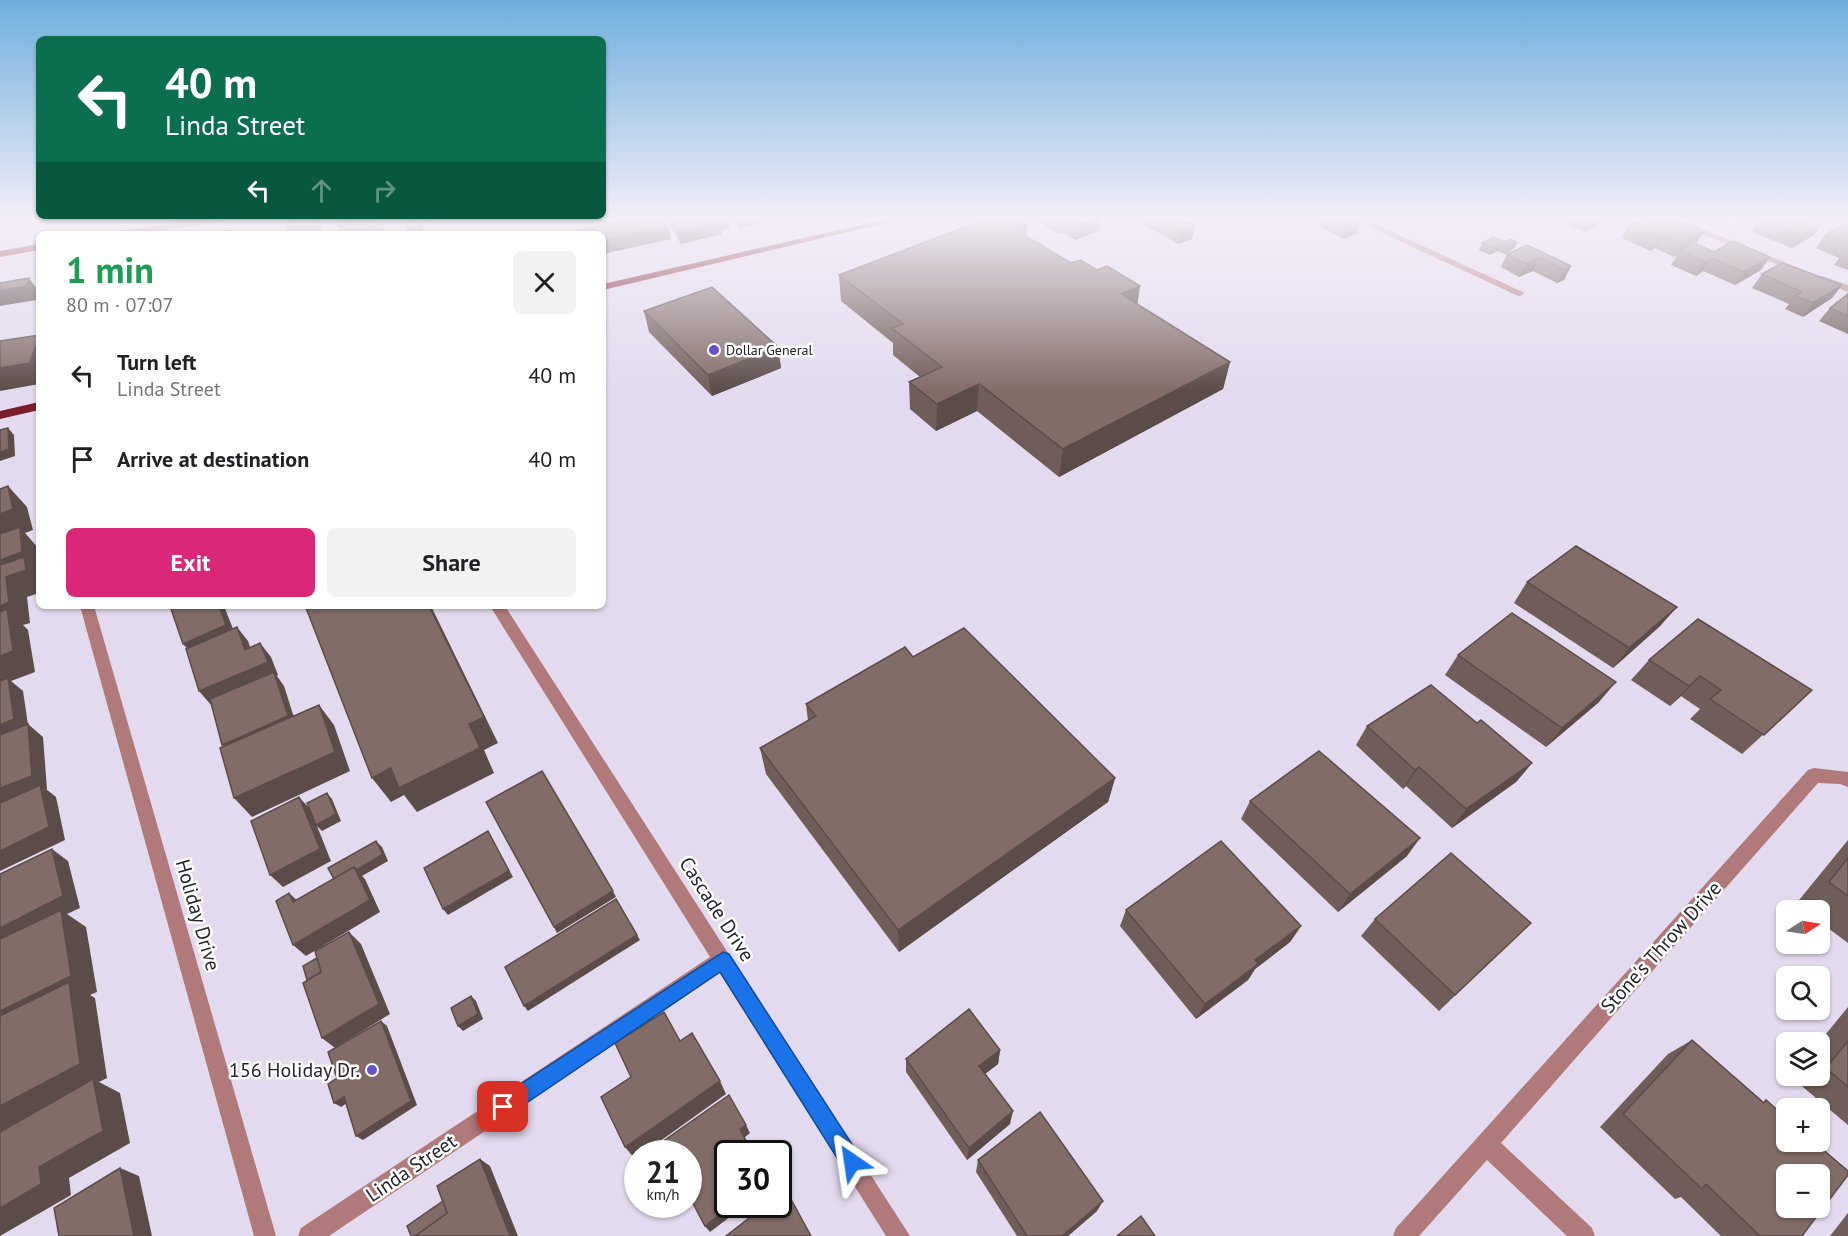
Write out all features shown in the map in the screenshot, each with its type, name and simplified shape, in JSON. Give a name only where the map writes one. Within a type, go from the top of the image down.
[{"type":"main road","points":[[606,286],[652,276]]},
{"type":"main road","points":[[0,415],[36,407]]},
{"type":"street","points":[[1482,276],[1520,293]]},
{"type":"street","points":[[1814,276],[1848,289]]},
{"type":"street","name":"Holiday Drive","points":[[88,609],[265,1236]]},
{"type":"street","name":"Cascade Drive","points":[[499,609],[899,1236]]},
{"type":"street","name":"Stone's Throw Drive","points":[[1404,1236],[1814,776],[1842,777],[1848,780]]},
{"type":"street","name":"Linda Street","points":[[309,1236],[723,960]]},
{"type":"street","points":[[1486,1144],[1584,1236]]},
{"type":"building","points":[[840,276],[1123,276],[1140,286],[1121,294],[1230,362],[1063,449],[979,384],[937,404],[909,382],[942,367],[892,328],[903,324]]},
{"type":"building","points":[[1766,276],[1817,276],[1842,285],[1813,303],[1795,296],[1802,292]]},
{"type":"building","points":[[29,278],[26,286],[0,291],[0,283]]},
{"type":"building","name":"Dollar General","points":[[712,287],[778,347],[708,375],[644,311]]},
{"type":"building","points":[[1848,294],[1848,316],[1830,308]]},
{"type":"building","points":[[36,335],[36,346],[29,363],[0,368],[0,341]]},
{"type":"building","points":[[8,428],[9,449],[0,452],[0,430]]},
{"type":"building","points":[[8,486],[13,509],[0,514],[0,489]]},
{"type":"building","points":[[20,527],[22,552],[0,560],[0,534]]},
{"type":"building","points":[[1576,546],[1677,607],[1629,648],[1527,582]]},
{"type":"building","points":[[24,557],[26,570],[6,577],[9,602],[0,606],[0,565]]},
{"type":"building","points":[[7,609],[13,651],[0,656],[0,612]]},
{"type":"building","points":[[171,609],[220,609],[226,625],[183,644]]},
{"type":"building","points":[[306,609],[430,609],[484,717],[469,724],[480,748],[399,788],[391,768],[372,778]]},
{"type":"building","points":[[1512,613],[1616,682],[1562,728],[1458,655]]},
{"type":"building","points":[[1698,619],[1812,690],[1764,735],[1710,699],[1721,690],[1700,676],[1689,686],[1649,660]]},
{"type":"building","points":[[237,627],[245,650],[260,643],[268,662],[199,691],[186,649]]},
{"type":"building","points":[[964,628],[1115,778],[898,930],[760,748],[816,716],[806,704],[905,647],[913,657]]},
{"type":"building","points":[[274,672],[288,716],[222,745],[210,699]]},
{"type":"building","points":[[8,678],[14,719],[0,725],[0,681]]},
{"type":"building","points":[[1431,685],[1477,723],[1481,720],[1532,763],[1466,809],[1419,767],[1415,770],[1367,726]]},
{"type":"building","points":[[319,705],[335,752],[234,798],[220,748]]},
{"type":"building","points":[[28,724],[32,776],[0,788],[0,735]]},
{"type":"building","points":[[1319,751],[1420,838],[1350,894],[1250,801]]},
{"type":"building","points":[[542,771],[613,891],[554,927],[486,802]]},
{"type":"building","points":[[40,785],[49,827],[0,851],[0,803]]},
{"type":"building","points":[[327,793],[336,814],[316,825],[307,803]]},
{"type":"building","points":[[299,797],[320,849],[270,875],[251,821]]},
{"type":"building","points":[[488,831],[509,871],[443,909],[424,868]]},
{"type":"building","points":[[376,841],[383,854],[357,870],[354,867],[334,879],[328,868]]},
{"type":"building","points":[[1221,841],[1301,926],[1255,960],[1258,964],[1205,1004],[1126,910]]},
{"type":"building","points":[[52,849],[63,896],[0,928],[0,874]]},
{"type":"building","points":[[1451,853],[1531,923],[1455,995],[1375,919]]},
{"type":"building","points":[[1848,858],[1848,896],[1829,882]]},
{"type":"building","points":[[354,867],[370,900],[293,945],[276,901],[289,893],[293,902]]},
{"type":"building","points":[[616,899],[637,935],[524,1006],[505,967]]},
{"type":"building","points":[[61,910],[71,976],[0,1011],[0,939]]},
{"type":"building","points":[[349,932],[379,1004],[322,1038],[303,983],[321,972],[315,951]]},
{"type":"building","points":[[317,958],[321,972],[307,980],[303,966]]},
{"type":"building","points":[[69,982],[80,1064],[0,1106],[0,1016]]},
{"type":"building","points":[[471,996],[478,1014],[458,1026],[451,1008]]},
{"type":"building","points":[[969,1009],[1000,1050],[979,1066],[1013,1111],[969,1148],[906,1059]]},
{"type":"building","points":[[664,1012],[680,1041],[692,1033],[720,1081],[635,1140],[624,1140],[624,1145],[601,1097],[631,1077],[615,1043]]},
{"type":"building","name":"156 Holiday Dr.","points":[[381,1021],[411,1101],[356,1136],[344,1097],[334,1103],[328,1084],[337,1078],[328,1052]]},
{"type":"building","points":[[1692,1040],[1764,1103],[1766,1100],[1776,1109],[1776,1152],[1826,1152],[1848,1171],[1848,1175],[1830,1199],[1830,1164],[1776,1164],[1776,1218],[1816,1218],[1802,1236],[1760,1236],[1706,1184],[1702,1189],[1623,1114]]},
{"type":"building","points":[[1848,1041],[1848,1087],[1830,1071],[1830,1063]]},
{"type":"building","points":[[93,1079],[103,1131],[39,1167],[41,1184],[0,1208],[0,1132]]},
{"type":"building","points":[[729,1095],[746,1125],[740,1129],[746,1140],[714,1140],[715,1218],[705,1226],[701,1218],[702,1140],[665,1140]]},
{"type":"building","points":[[1040,1112],[1103,1201],[1062,1236],[1027,1236],[978,1160]]},
{"type":"building","points":[[480,1159],[510,1236],[415,1236],[447,1213],[437,1186]]},
{"type":"building","points":[[120,1168],[134,1236],[59,1236],[54,1208]]},
{"type":"building","points":[[443,1201],[447,1213],[415,1236],[411,1236],[407,1226]]},
{"type":"building","points":[[792,1201],[811,1236],[726,1236],[749,1218],[792,1218]]},
{"type":"building","points":[[1141,1216],[1155,1236],[1117,1236]]},
{"type":"place","name":"Dollar General","points":[[714,350]]},
{"type":"place","name":"156 Holiday Dr.","points":[[372,1070]]},
{"type":"route","points":[[503,1107],[723,960],[852,1162]]}]
